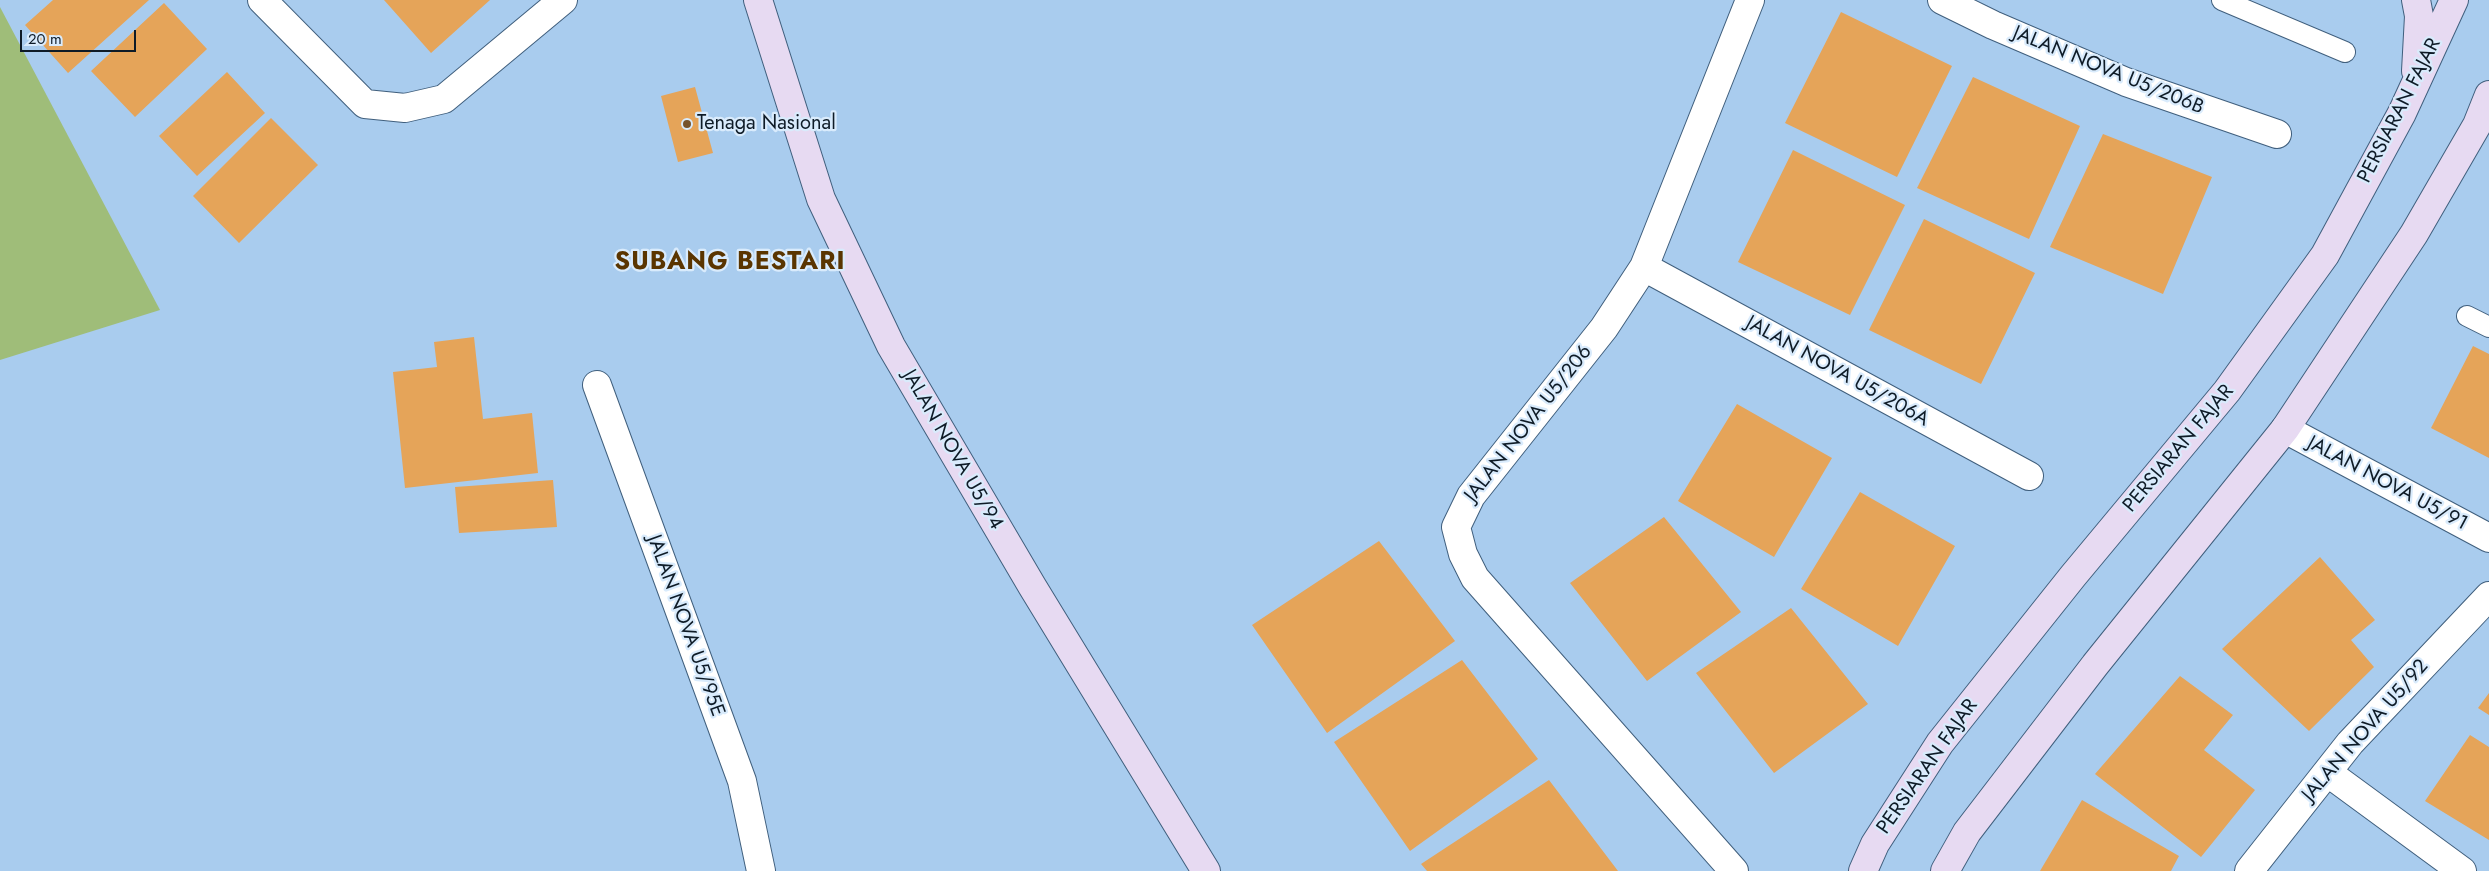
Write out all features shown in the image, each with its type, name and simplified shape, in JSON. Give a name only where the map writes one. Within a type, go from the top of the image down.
[{"type":"main road","name":"JALAN NOVA U5/94","points":[[758,0],[821,199],[891,346],[1032,586],[1206,871]]},
{"type":"main road","points":[[2415,85],[2418,16],[2416,0]]},
{"type":"main road","name":"PERSIARAN FAJAR","points":[[1863,871],[1875,844],[1940,743],[2073,576],[2227,391],[2325,255],[2415,85],[2454,0]]},
{"type":"main road","points":[[1945,871],[1967,832],[2095,665],[2285,429],[2483,128],[2489,95]]},
{"type":"street","points":[[262,0],[365,104],[405,108],[444,99],[563,0]]},
{"type":"street","name":"JALAN NOVA U5/206","points":[[1734,871],[1474,578],[1463,554],[1456,527],[1470,496],[1604,328],[1644,267],[1750,0]]},
{"type":"street","name":"JALAN NOVA U5/206B","points":[[1942,0],[1993,25],[2126,82],[2277,134]]},
{"type":"street","name":"JALAN NOVA U5/206A","points":[[1644,267],[2029,476]]},
{"type":"street","name":"JALAN NOVA U5/95E","points":[[597,385],[742,781],[761,871]]},
{"type":"street","name":"JALAN NOVA U5/91","points":[[2285,429],[2489,538]]},
{"type":"street","name":"JALAN NOVA U5/92","points":[[2249,871],[2350,743],[2489,596]]},
{"type":"street","points":[[2327,772],[2462,871]]},
{"type":"street","points":[[1852,871],[1875,844]]},
{"type":"lane","points":[[2222,0],[2345,52]]},
{"type":"lane","points":[[2467,316],[2489,327]]},
{"type":"green space","points":[[0,7],[160,310],[0,360]]},
{"type":"building","points":[[53,0],[149,0],[68,73],[25,25]]},
{"type":"building","points":[[384,0],[490,0],[431,53]]},
{"type":"building","points":[[164,3],[207,49],[135,117],[91,71]]},
{"type":"building","points":[[1841,12],[1952,66],[1897,177],[1785,123]]},
{"type":"building","points":[[227,72],[265,113],[197,176],[159,136]]},
{"type":"building","points":[[1973,77],[2080,126],[2029,239],[1917,188]]},
{"type":"building","name":"Tenaga Nasional","points":[[695,87],[713,153],[678,162],[661,96]]},
{"type":"building","points":[[271,118],[318,165],[239,243],[193,196]]},
{"type":"building","points":[[2103,134],[2212,177],[2163,294],[2050,247]]},
{"type":"building","points":[[1793,150],[1905,205],[1850,315],[1738,262]]},
{"type":"building","points":[[1924,219],[2035,273],[1981,384],[1869,330]]},
{"type":"building","points":[[474,337],[483,419],[532,413],[538,473],[405,488],[393,372],[437,367],[434,342]]},
{"type":"building","points":[[2473,346],[2489,354],[2489,458],[2431,428]]},
{"type":"building","points":[[1737,404],[1832,458],[1774,557],[1678,501]]},
{"type":"building","points":[[553,480],[557,527],[459,533],[455,487]]},
{"type":"building","points":[[1860,492],[1955,546],[1898,646],[1801,589]]},
{"type":"building","points":[[1664,517],[1741,612],[1647,681],[1570,583]]},
{"type":"building","points":[[1379,541],[1455,641],[1327,733],[1252,625]]},
{"type":"building","points":[[2320,557],[2375,620],[2351,640],[2374,667],[2309,731],[2222,649]]},
{"type":"building","points":[[1791,608],[1868,704],[1774,773],[1696,673]]},
{"type":"building","points":[[1462,660],[1538,759],[1410,851],[1334,742]]},
{"type":"building","points":[[2180,676],[2233,715],[2204,750],[2255,790],[2201,857],[2095,774]]},
{"type":"building","points":[[2489,693],[2489,715],[2478,708]]},
{"type":"building","points":[[2470,735],[2489,747],[2489,840],[2425,801]]},
{"type":"building","points":[[1549,780],[1618,871],[1427,871],[1421,864]]},
{"type":"building","points":[[2082,800],[2179,856],[2171,871],[2040,871]]},
{"type":"place","name":"Tenaga Nasional","points":[[687,124]]},
{"type":"district","name":"SUBANG BESTARI","points":[[730,263]]}]
